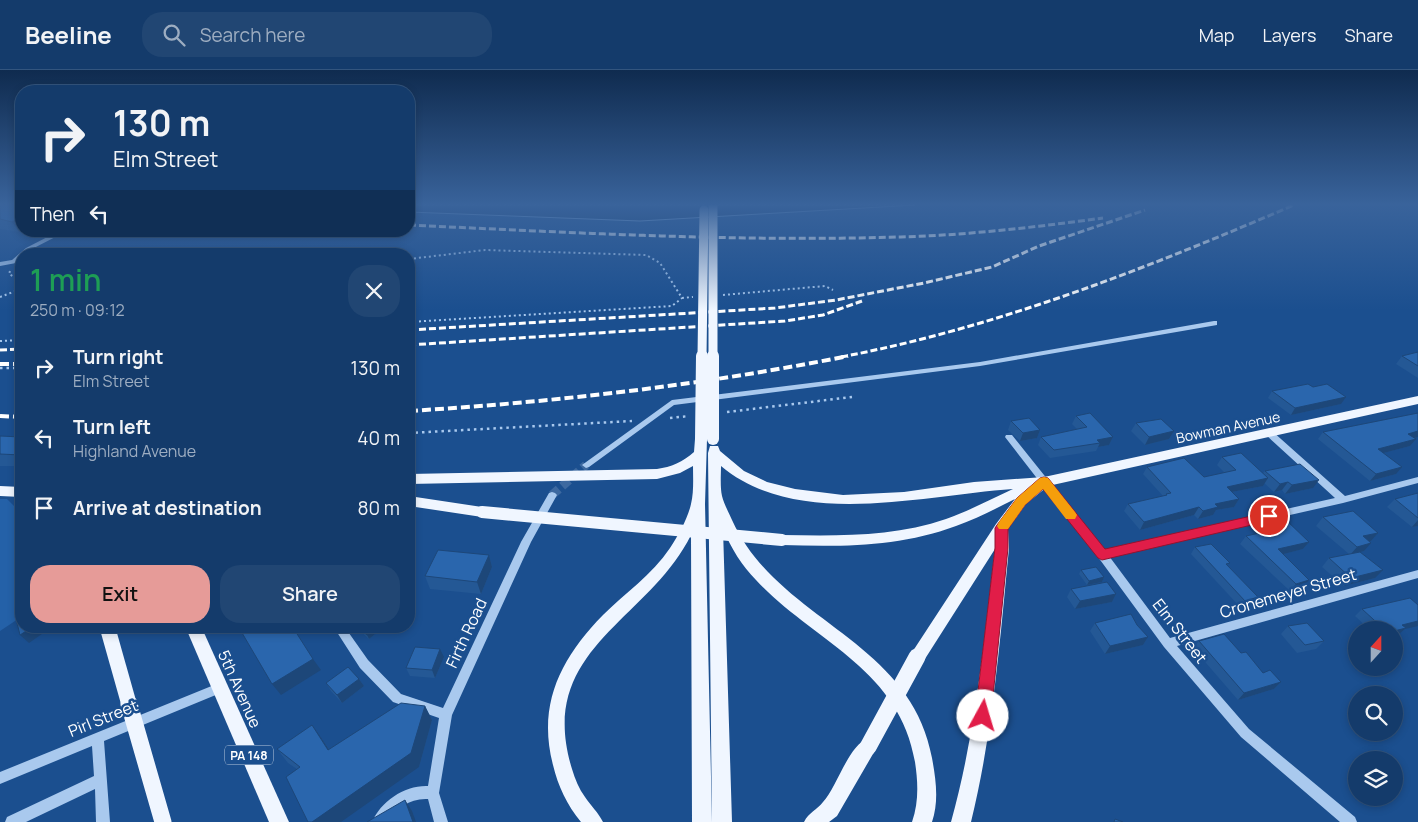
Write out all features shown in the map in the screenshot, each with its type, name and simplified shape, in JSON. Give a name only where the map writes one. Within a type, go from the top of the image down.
[{"type":"main road","points":[[704,240],[707,446],[716,498],[722,822]]},
{"type":"main road","points":[[702,822],[698,504],[707,446],[712,240]]},
{"type":"main road","name":"Bowman Avenue","points":[[1044,482],[1418,400]]},
{"type":"main road","points":[[415,479],[657,474],[677,471],[692,463],[707,446]]},
{"type":"main road","points":[[707,446],[739,474],[764,486],[795,494],[843,500],[904,497],[974,487],[1044,482]]},
{"type":"main road","points":[[814,822],[830,809],[847,778],[868,747],[917,658],[1001,528],[1021,502],[1044,482]]},
{"type":"main road","points":[[415,502],[482,512],[782,540],[835,542],[875,539],[938,527],[1044,482]]},
{"type":"main road","points":[[0,491],[15,492]]},
{"type":"main road","points":[[716,498],[739,550],[769,584],[874,667],[911,713],[925,755],[928,807],[922,822]]},
{"type":"main road","points":[[593,822],[575,799],[563,770],[556,733],[559,702],[564,683],[578,659],[602,627],[667,563],[682,542],[698,504]]},
{"type":"main road","points":[[961,822],[973,783],[981,735],[1002,548],[1001,528]]},
{"type":"main road","points":[[109,633],[163,822]]},
{"type":"main road","name":"5th Avenue","points":[[195,633],[278,822]]},
{"type":"street","points":[[30,248],[46,240]]},
{"type":"street","points":[[0,264],[14,262]]},
{"type":"street","points":[[586,465],[672,403],[980,364],[1214,323]]},
{"type":"street","points":[[1269,434],[1344,500]]},
{"type":"street","name":"Elm Street","points":[[1008,437],[1102,554],[1168,644],[1245,733],[1350,822]]},
{"type":"street","points":[[1102,554],[1344,500],[1418,480]]},
{"type":"street","name":"Firth Road","points":[[433,793],[446,715],[526,542],[552,495]]},
{"type":"street","name":"Cronemeyer Street","points":[[1168,644],[1418,574]]},
{"type":"street","points":[[343,633],[364,664],[397,698],[446,715]]},
{"type":"street","name":"Pirl Street","points":[[0,778],[219,688]]},
{"type":"street","points":[[98,738],[103,822]]},
{"type":"street","points":[[12,822],[101,779]]},
{"type":"street","points":[[379,822],[393,804],[406,796],[417,793],[433,793],[441,822]]},
{"type":"path","points":[[415,258],[485,250],[550,251]]},
{"type":"path","points":[[14,262],[8,274],[15,278]]},
{"type":"path","points":[[0,297],[15,291]]},
{"type":"path","points":[[415,322],[672,306],[682,298]]},
{"type":"path","points":[[0,341],[15,340]]},
{"type":"path","points":[[0,368],[15,368]]},
{"type":"path","points":[[724,413],[852,397]]},
{"type":"path","points":[[415,434],[649,420],[696,415]]},
{"type":"shaded area","points":[[0,499],[7,499],[15,507],[15,621],[0,631]]},
{"type":"building","points":[[1418,352],[1418,366],[1402,356]]},
{"type":"building","points":[[1308,384],[1313,387],[1327,384],[1346,397],[1295,408],[1272,391]]},
{"type":"building","points":[[1090,413],[1113,437],[1097,440],[1100,443],[1054,450],[1041,437],[1087,427],[1076,416]]},
{"type":"building","points":[[1418,413],[1418,431],[1408,434],[1416,439],[1378,449],[1402,467],[1376,474],[1323,432]]},
{"type":"building","points":[[1029,418],[1040,430],[1023,433],[1011,421]]},
{"type":"building","points":[[1161,419],[1174,431],[1149,437],[1136,423]]},
{"type":"building","points":[[0,436],[15,437],[15,455],[0,454]]},
{"type":"building","points":[[1241,453],[1268,478],[1227,487],[1239,499],[1215,504],[1218,507],[1203,511],[1199,507],[1144,522],[1128,504],[1171,493],[1147,467],[1184,458],[1204,477],[1236,470],[1222,457]]},
{"type":"building","points":[[1300,464],[1319,480],[1292,485],[1288,482],[1280,484],[1265,471]]},
{"type":"building","points":[[1418,493],[1418,518],[1395,499]]},
{"type":"building","points":[[1353,511],[1378,533],[1363,536],[1371,543],[1357,547],[1323,517]]},
{"type":"building","points":[[1285,519],[1309,542],[1278,549],[1309,580],[1296,584],[1246,536],[1273,530],[1266,524]]},
{"type":"building","points":[[1211,544],[1230,563],[1226,564],[1258,597],[1245,601],[1195,547]]},
{"type":"building","points":[[438,550],[489,555],[477,582],[425,576]]},
{"type":"building","points":[[1360,552],[1383,570],[1351,578],[1329,558]]},
{"type":"building","points":[[1096,567],[1104,577],[1089,581],[1081,570]]},
{"type":"building","points":[[1107,582],[1116,594],[1080,601],[1071,589]]},
{"type":"building","points":[[1410,598],[1418,605],[1418,621],[1403,625],[1403,621],[1375,621],[1362,609]]},
{"type":"building","points":[[1131,614],[1137,625],[1148,637],[1110,646],[1095,623]]},
{"type":"building","points":[[1307,623],[1324,641],[1305,645],[1288,626]]},
{"type":"building","points":[[242,633],[296,633],[313,659],[272,684]]},
{"type":"building","points":[[1224,634],[1241,653],[1246,652],[1263,673],[1270,670],[1281,682],[1244,693],[1199,641]]},
{"type":"building","points":[[415,647],[440,649],[432,670],[406,668]]},
{"type":"building","points":[[348,667],[359,679],[337,695],[326,683]]},
{"type":"building","points":[[401,703],[425,706],[411,753],[312,822],[308,822],[286,777],[300,767],[277,749],[312,725],[328,750]]},
{"type":"building","points":[[405,800],[413,822],[367,822]]},
{"type":"tunnel","points":[[552,495],[586,465]]},
{"type":"railway","points":[[415,330],[775,308],[836,300],[924,283],[992,267],[1056,240]]},
{"type":"railway","points":[[841,357],[900,344],[1015,312],[1128,273],[1209,240]]},
{"type":"railway","points":[[415,345],[785,321],[823,315],[862,301]]},
{"type":"railway","points":[[0,350],[15,349]]},
{"type":"railway","points":[[415,411],[519,403],[629,391],[739,376],[848,356]]},
{"type":"railway","points":[[0,364],[15,364]]},
{"type":"railway","points":[[0,416],[15,417]]},
{"type":"slow traffic","points":[[1003,526],[1021,502],[1044,482],[1071,515]]},
{"type":"route","points":[[983,716],[1002,548],[1001,528],[1021,502],[1044,482],[1102,554],[1269,516]]}]
